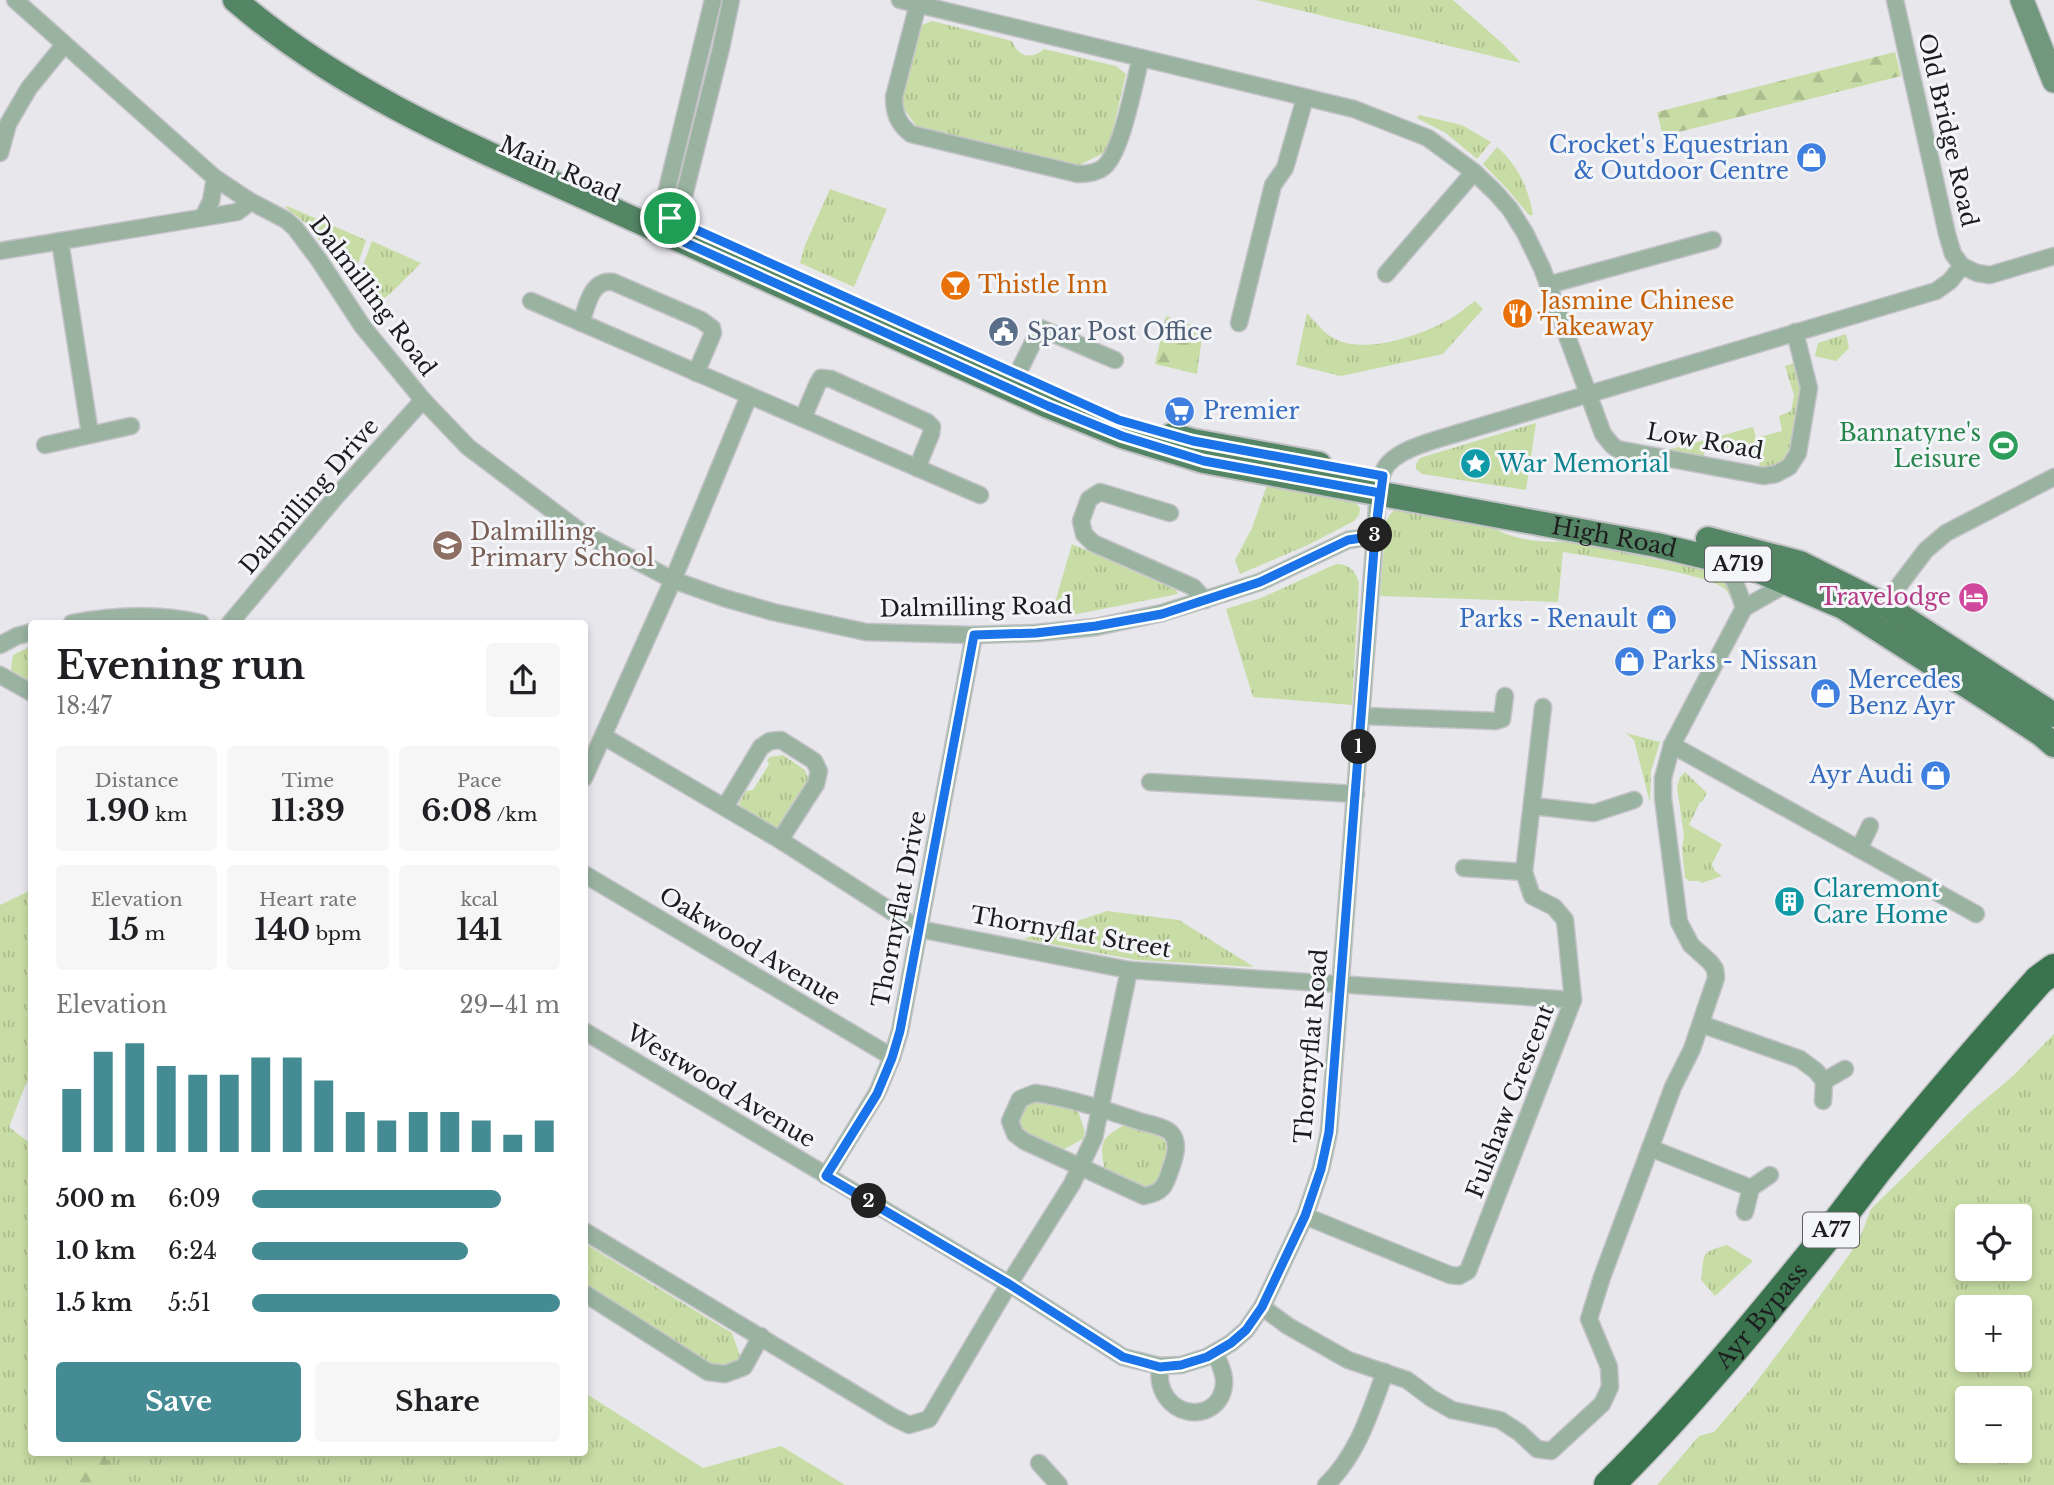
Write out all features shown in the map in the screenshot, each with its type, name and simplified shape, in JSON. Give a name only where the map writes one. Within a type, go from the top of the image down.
[{"type":"highway","name":"Ayr Bypass","points":[[1609,1485],[1670,1422],[1728,1355],[1939,1095],[2046,974],[2054,948]]},
{"type":"main road","name":"A719","points":[[235,0],[263,10]]},
{"type":"main road","points":[[2022,0],[2054,81]]},
{"type":"main road","name":"Main Road","points":[[263,10],[343,77],[444,133],[668,223],[1119,420],[1193,441],[1381,484]]},
{"type":"main road","name":"Main Road","points":[[668,223],[1048,406],[1122,436],[1204,461],[1381,484]]},
{"type":"main road","name":"High Road","points":[[1381,484],[1752,568],[1843,607],[2042,734],[2054,745]]},
{"type":"main road","name":"High Road","points":[[1381,484],[1661,529],[1744,547],[1800,563],[1884,605],[2054,715]]},
{"type":"street","name":"Dalmilling Road","points":[[15,0],[215,178],[295,228],[363,327],[423,400],[468,447],[581,532],[673,580],[773,612],[866,632],[974,635],[1036,633],[1162,614],[1260,582],[1348,540],[1375,536]]},
{"type":"street","points":[[668,223],[664,202],[713,0]]},
{"type":"street","points":[[668,223],[681,208],[731,0]]},
{"type":"street","points":[[900,0],[1354,109],[1428,138],[1474,172],[1510,209],[1525,233],[1548,285],[1588,394]]},
{"type":"street","name":"Old Bridge Road","points":[[1895,0],[1947,234],[1953,254],[1962,267]]},
{"type":"street","points":[[918,4],[894,97],[894,112],[903,128],[911,134],[936,141],[1078,174],[1093,173],[1105,167],[1116,152],[1141,58]]},
{"type":"street","points":[[0,153],[8,124],[29,88],[64,46]]},
{"type":"street","points":[[1239,323],[1273,185],[1285,168],[1305,98]]},
{"type":"street","points":[[1386,274],[1474,172]]},
{"type":"street","points":[[203,217],[211,201],[215,178]]},
{"type":"street","points":[[0,251],[237,212],[248,200]]},
{"type":"street","points":[[1548,285],[1713,240]]},
{"type":"street","points":[[60,241],[90,433]]},
{"type":"street","points":[[1381,484],[1384,470],[1403,452],[1936,291],[1950,281],[1962,267],[1977,274],[1990,275],[2054,256]]},
{"type":"street","points":[[581,323],[595,287],[603,282],[614,282],[701,320],[712,328],[713,333],[696,373]]},
{"type":"street","points":[[531,301],[980,495]]},
{"type":"street","points":[[1017,375],[1040,328],[1115,360]]},
{"type":"street","name":"Low Road","points":[[1588,394],[1603,434],[1618,449],[1763,475],[1776,474],[1789,467],[1798,453],[1809,388],[1795,332]]},
{"type":"street","points":[[803,418],[821,378],[831,379],[866,394],[923,420],[932,427],[917,468]]},
{"type":"street","points":[[588,769],[673,580],[750,397]]},
{"type":"street","name":"Dalmilling Drive","points":[[233,620],[334,499],[423,400]]},
{"type":"street","points":[[46,445],[90,433],[131,426]]},
{"type":"street","points":[[1884,605],[1926,550],[1946,533],[2054,477]]},
{"type":"street","name":"Thornyflat Road","points":[[1160,1367],[1189,1363],[1215,1353],[1246,1330],[1262,1307],[1305,1216],[1321,1169],[1329,1132],[1381,484]]},
{"type":"street","points":[[1170,513],[1100,492],[1089,499],[1081,521],[1084,534],[1093,543],[1193,587],[1205,600]]},
{"type":"street","points":[[1717,558],[1729,569],[1744,608]]},
{"type":"street","points":[[1262,1307],[1288,1326],[1348,1360],[1407,1380],[1430,1398],[1452,1410],[1500,1420],[1520,1433],[1537,1450],[1551,1451],[1602,1404],[1610,1387],[1609,1367],[1589,1319],[1650,1148],[1673,1087],[1692,1049],[1716,978],[1716,969],[1690,945],[1679,922],[1663,798],[1663,778],[1672,746],[1744,608],[1781,587],[1794,585]]},
{"type":"street","points":[[90,620],[143,615],[189,620]]},
{"type":"street","points":[[0,645],[28,633]]},
{"type":"street","name":"Thornyflat Drive","points":[[826,1176],[877,1094],[900,1031],[974,635]]},
{"type":"street","points":[[0,675],[28,691]]},
{"type":"street","points":[[1362,716],[1496,721],[1502,719],[1505,696]]},
{"type":"street","points":[[1543,707],[1524,872],[1532,896],[1554,907],[1565,920],[1573,1000]]},
{"type":"street","points":[[603,736],[725,807],[919,929]]},
{"type":"street","points":[[725,807],[761,747],[770,741],[781,740],[814,761],[819,771],[816,784],[780,841]]},
{"type":"street","points":[[1672,746],[1976,914]]},
{"type":"street","points":[[1150,782],[1356,794]]},
{"type":"street","points":[[1532,806],[1594,813],[1634,800]]},
{"type":"street","points":[[1859,849],[1870,826]]},
{"type":"street","points":[[1464,868],[1524,872]]},
{"type":"street","name":"Oakwood Avenue","points":[[588,876],[892,1058]]},
{"type":"street","name":"Thornyflat Street","points":[[919,929],[1129,970],[1341,985]]},
{"type":"street","points":[[588,1233],[909,1425],[929,1419],[1072,1184],[1094,1138],[1129,970]]},
{"type":"street","name":"Fulshaw Crescent","points":[[1305,1216],[1450,1275],[1459,1276],[1468,1271],[1573,1000],[1341,985]]},
{"type":"street","points":[[1701,1024],[1800,1059],[1824,1080],[1823,1101]]},
{"type":"street","name":"Westwood Avenue","points":[[588,1033],[1009,1284],[1123,1357],[1160,1367]]},
{"type":"street","points":[[1824,1080],[1845,1069]]},
{"type":"street","points":[[1035,1093],[1101,1109],[1170,1132],[1175,1142],[1176,1154],[1164,1187],[1156,1194],[1144,1196],[1024,1141],[1015,1134],[1010,1121],[1020,1098],[1035,1093]]},
{"type":"street","points":[[1650,1148],[1751,1188]]},
{"type":"street","points":[[1745,1212],[1751,1188],[1770,1175]]},
{"type":"street","points":[[588,1296],[708,1372],[725,1374],[744,1367],[761,1336]]},
{"type":"street","points":[[1160,1367],[1160,1384],[1168,1400],[1185,1411],[1200,1412],[1217,1401],[1223,1391],[1224,1377],[1215,1353]]},
{"type":"street","points":[[1326,1485],[1352,1453],[1385,1372]]},
{"type":"street","points":[[1039,1463],[1059,1485]]},
{"type":"green space","points":[[1256,0],[1453,0],[1521,63]]},
{"type":"green space","points":[[932,21],[1012,41],[1018,51],[1030,56],[1044,49],[1116,66],[1126,74],[1108,151],[1077,166],[919,130],[900,99],[920,26]]},
{"type":"green space","points":[[1895,52],[1901,76],[1663,136],[1657,112]]},
{"type":"green space","points":[[1419,115],[1462,125],[1491,142],[1477,159],[1446,133],[1417,118]]},
{"type":"green space","points":[[1497,147],[1511,161],[1521,178],[1533,215],[1529,215],[1483,164]]},
{"type":"green space","points":[[830,189],[887,209],[854,287],[800,263],[805,245]]},
{"type":"green space","points":[[285,207],[366,240],[356,270],[336,265],[309,226]]},
{"type":"green space","points":[[372,241],[421,263],[377,303],[360,274]]},
{"type":"green space","points":[[1475,301],[1483,309],[1443,354],[1341,376],[1296,365],[1307,313],[1327,334],[1343,342],[1373,344],[1390,342],[1422,332],[1452,318]]},
{"type":"green space","points":[[1166,316],[1203,329],[1197,374],[1155,364]]},
{"type":"green space","points":[[1846,334],[1849,348],[1836,361],[1815,356],[1818,343]]},
{"type":"green space","points":[[1797,362],[1802,384],[1790,453],[1781,464],[1759,469],[1760,458],[1706,448],[1703,457],[1664,451],[1753,427],[1756,438],[1782,431],[1779,416],[1791,411],[1794,395],[1785,366]]},
{"type":"green space","points":[[1536,423],[1526,490],[1422,474],[1416,469],[1420,458]]},
{"type":"green space","points":[[1268,482],[1354,501],[1360,508],[1359,515],[1354,521],[1310,544],[1240,574],[1235,560],[1252,528]]},
{"type":"green space","points":[[1398,509],[1491,525],[1506,534],[1526,539],[1564,541],[1710,570],[1725,582],[1734,601],[1727,591],[1717,584],[1699,578],[1563,552],[1558,602],[1380,596],[1386,521],[1392,512]]},
{"type":"green space","points":[[1072,544],[1176,590],[1178,594],[1062,617],[1054,606]]},
{"type":"green space","points":[[1336,564],[1351,569],[1359,583],[1352,705],[1253,697],[1226,609],[1261,598]]},
{"type":"green space","points":[[28,648],[28,680],[11,670],[13,655]]},
{"type":"green space","points":[[1626,733],[1660,742],[1651,771],[1650,803],[1634,740]]},
{"type":"green space","points":[[783,755],[805,770],[810,783],[806,789],[801,790],[787,812],[788,821],[782,830],[774,830],[741,809],[739,803],[746,791],[753,790],[769,764],[767,760]]},
{"type":"green space","points":[[1685,772],[1707,793],[1689,825],[1722,844],[1712,864],[1714,870],[1722,876],[1702,883],[1685,878],[1682,848],[1684,836],[1677,787]]},
{"type":"green space","points":[[28,891],[28,1081],[9,1127],[28,1142],[28,1456],[588,1456],[588,1395],[703,1468],[781,1446],[845,1485],[0,1485],[0,905]]},
{"type":"green space","points":[[1107,911],[1179,920],[1254,967],[1137,960],[1023,939]]},
{"type":"green space","points":[[2054,1034],[2054,1485],[1657,1485],[1699,1436],[1714,1432],[1751,1389],[1849,1255],[1861,1235],[1871,1209],[1970,1112],[2013,1076]]},
{"type":"green space","points":[[1038,1100],[1078,1111],[1085,1132],[1083,1139],[1061,1151],[1023,1131],[1019,1118],[1024,1105]]},
{"type":"green space","points":[[1124,1125],[1156,1133],[1166,1142],[1169,1151],[1158,1180],[1150,1186],[1139,1188],[1105,1171],[1103,1143],[1110,1134]]},
{"type":"green space","points":[[1727,1245],[1753,1261],[1715,1296],[1701,1280],[1704,1259],[1708,1252]]},
{"type":"green space","points":[[588,1246],[732,1333],[741,1358],[729,1367],[708,1364],[588,1288]]},
{"type":"green space","points":[[105,1456],[116,1477],[109,1485],[72,1485],[69,1481],[72,1458]]},
{"type":"place","name":"Crocket's Equestrian & Outdoor Centre","points":[[1812,158]]},
{"type":"place","name":"Thistle Inn","points":[[955,285]]},
{"type":"place","name":"Jasmine Chinese Takeaway","points":[[1517,314]]},
{"type":"place","name":"Spar Post Office","points":[[1004,332]]},
{"type":"place","name":"Premier","points":[[1180,411]]},
{"type":"place","name":"Bannatyne's Leisure","points":[[2004,446]]},
{"type":"place","name":"War Memorial","points":[[1475,464]]},
{"type":"place","name":"Dalmilling Primary School","points":[[447,545]]},
{"type":"place","name":"Travelodge","points":[[1974,597]]},
{"type":"place","name":"Parks - Renault","points":[[1661,619]]},
{"type":"place","name":"Parks - Nissan","points":[[1629,661]]},
{"type":"place","name":"Mercedes Benz Ayr","points":[[1825,693]]},
{"type":"place","name":"Ayr Audi","points":[[1936,775]]},
{"type":"place","name":"Claremont Care Home","points":[[1790,902]]},
{"type":"route","points":[[670,218],[664,233],[1048,406],[1122,436],[1204,461],[1380,493],[1375,536],[1348,540],[1260,582],[1162,614],[1129,621],[1036,633],[974,635],[900,1031],[877,1094],[826,1176],[1009,1284],[1123,1357],[1160,1367],[1181,1365],[1207,1357],[1231,1343],[1246,1330],[1262,1307],[1305,1216],[1321,1169],[1329,1132],[1375,536],[1383,476],[1193,441],[1119,420],[670,218]]}]
